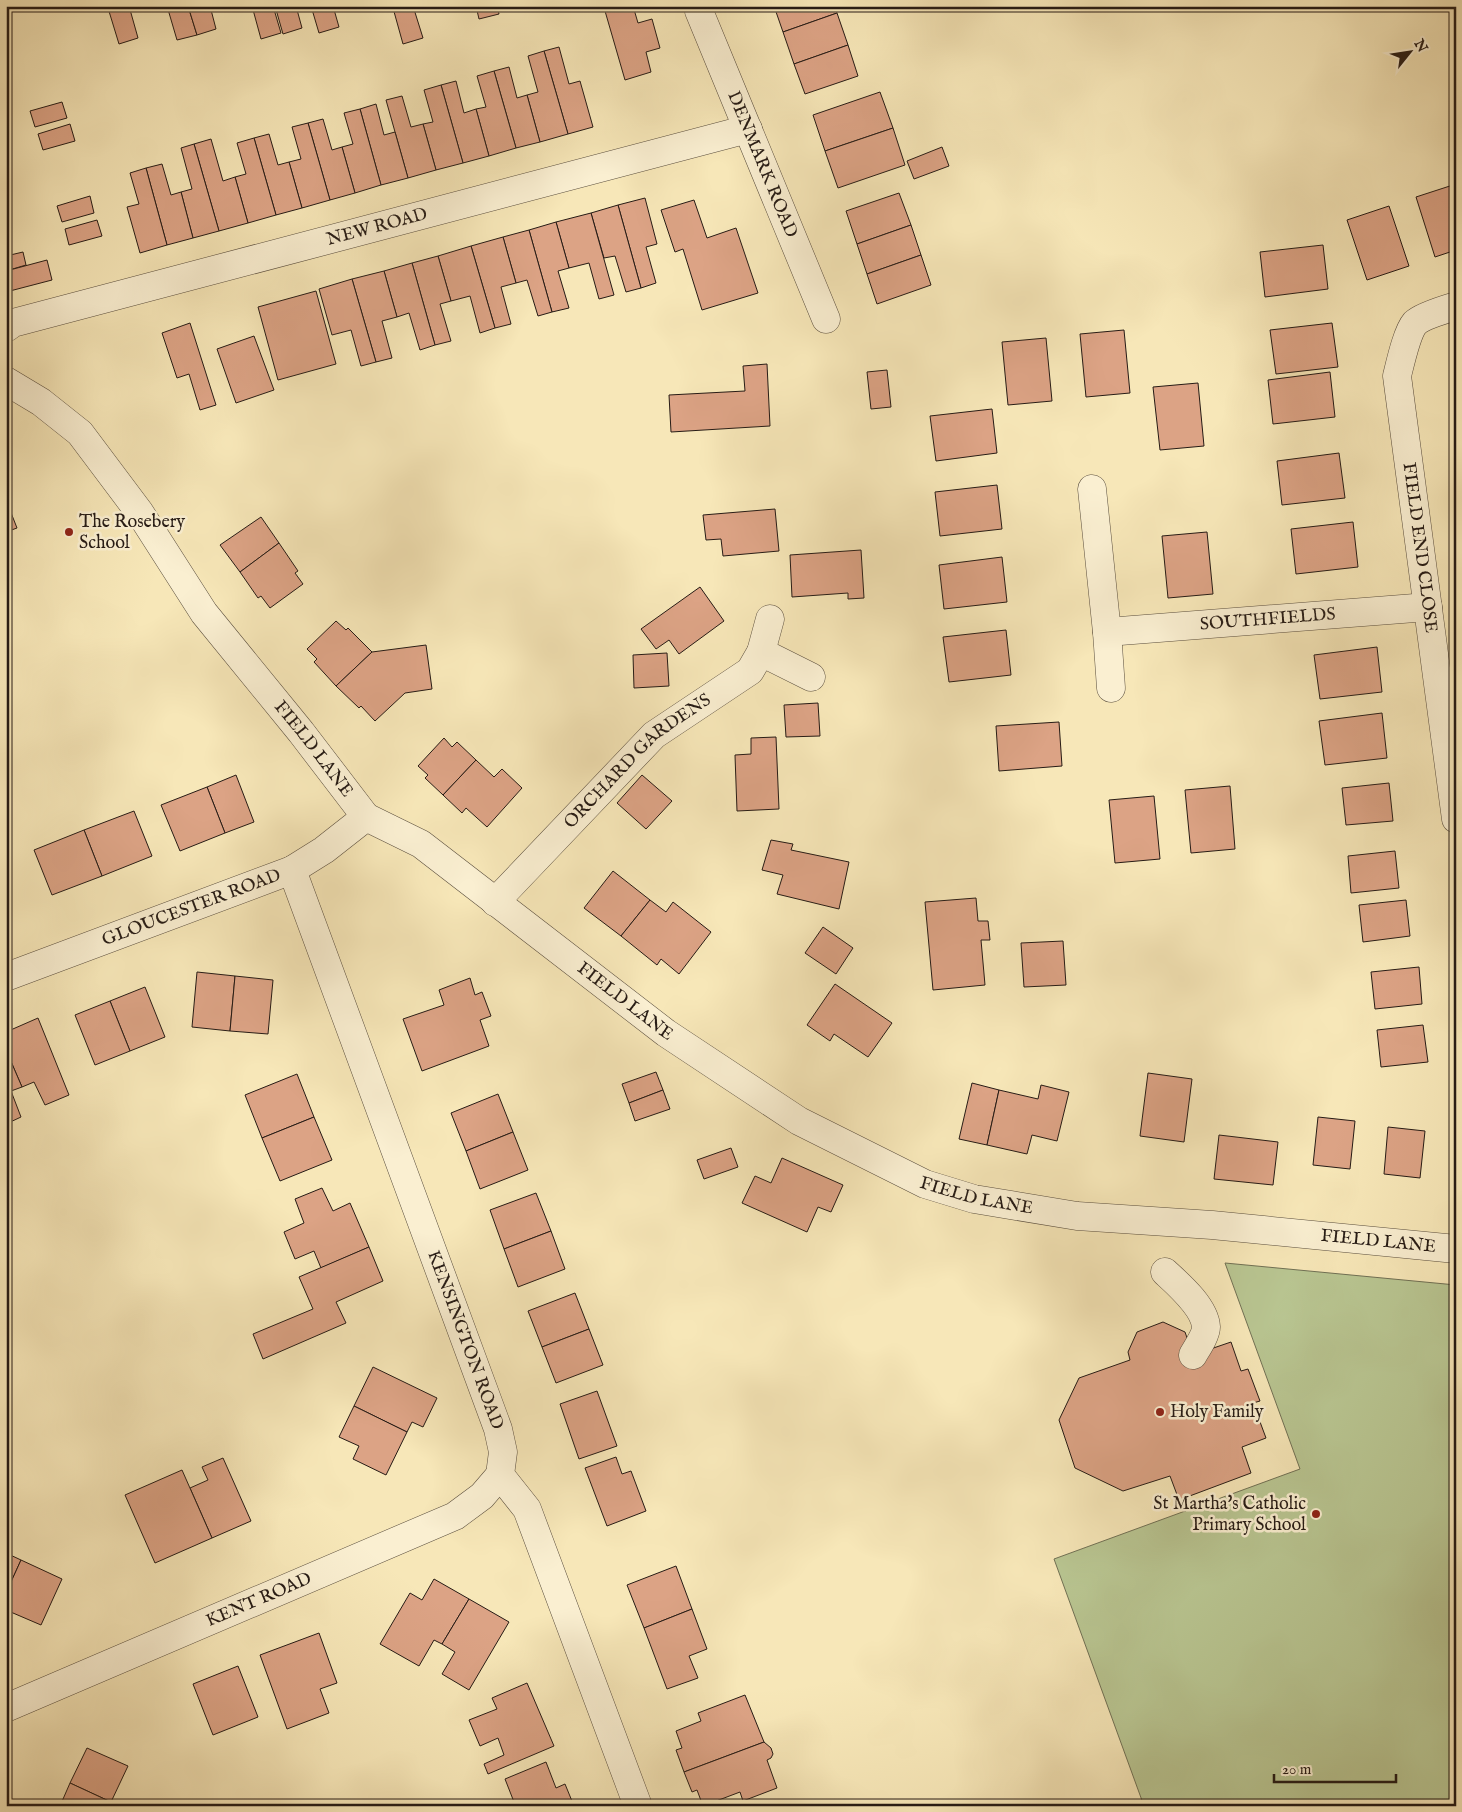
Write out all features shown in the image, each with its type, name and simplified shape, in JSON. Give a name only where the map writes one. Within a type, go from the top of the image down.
[{"type":"street","name":"DENMARK ROAD","points":[[699,11],[826,319]]},
{"type":"street","name":"NEW ROAD","points":[[6,328],[14,323],[748,129]]},
{"type":"street","name":"FIELD END CLOSE","points":[[1456,306],[1440,311],[1415,323],[1403,349],[1397,376],[1456,819]]},
{"type":"street","name":"FIELD LANE","points":[[6,381],[41,402],[80,432],[140,513],[204,613],[301,732],[366,817],[421,844],[674,1039],[799,1121],[925,1184],[974,1199],[1078,1216],[1212,1224],[1456,1249]]},
{"type":"street","points":[[1092,490],[1108,632],[1111,688]]},
{"type":"street","name":"SOUTHFIELDS","points":[[1108,632],[1428,607]]},
{"type":"street","name":"ORCHARD GARDENS","points":[[494,902],[654,735],[750,671],[761,652],[770,619]]},
{"type":"street","points":[[761,652],[811,677]]},
{"type":"street","name":"GLOUCESTER ROAD","points":[[6,977],[292,870],[324,850],[366,817]]},
{"type":"street","name":"KENSINGTON ROAD","points":[[292,870],[498,1429],[503,1452],[500,1475]]},
{"type":"street","points":[[1165,1272],[1187,1292],[1203,1315],[1206,1328],[1193,1355]]},
{"type":"street","points":[[500,1475],[527,1509],[638,1806]]},
{"type":"street","name":"KENT ROAD","points":[[6,1708],[455,1516],[482,1496],[500,1475]]},
{"type":"green space","name":"St Martha's Catholic Primary School","points":[[1225,1263],[1456,1285],[1456,1806],[1144,1806],[1054,1559],[1300,1469]]},
{"type":"building","points":[[113,6],[129,6],[138,38],[119,44],[108,8]]},
{"type":"building","points":[[167,6],[188,6],[197,35],[177,40]]},
{"type":"building","points":[[188,6],[210,6],[216,29],[197,35]]},
{"type":"building","points":[[252,6],[273,6],[281,33],[261,39]]},
{"type":"building","points":[[275,6],[296,6],[302,28],[283,34]]},
{"type":"building","points":[[311,6],[333,6],[339,27],[319,33]]},
{"type":"building","points":[[413,6],[423,38],[403,44],[393,8]]},
{"type":"building","points":[[476,6],[497,6],[499,14],[479,19]]},
{"type":"building","points":[[623,6],[633,6],[638,23],[652,19],[660,48],[646,52],[651,72],[625,80],[605,11]]},
{"type":"building","points":[[774,6],[834,6],[837,13],[783,32]]},
{"type":"building","points":[[837,13],[848,45],[794,64],[783,32]]},
{"type":"building","points":[[848,45],[858,76],[805,94],[794,64]]},
{"type":"building","points":[[559,47],[569,84],[580,81],[593,127],[568,134],[544,51]]},
{"type":"building","points":[[544,51],[568,134],[540,142],[527,95],[538,92],[528,56]]},
{"type":"building","points":[[509,67],[517,98],[527,95],[540,142],[516,148],[494,71]]},
{"type":"building","points":[[494,71],[516,148],[489,156],[476,109],[486,107],[477,76]]},
{"type":"building","points":[[456,81],[464,113],[476,109],[489,156],[463,163],[441,85]]},
{"type":"building","points":[[441,85],[463,163],[436,170],[423,124],[433,122],[424,90]]},
{"type":"building","points":[[880,92],[893,128],[825,151],[813,115]]},
{"type":"building","points":[[402,96],[411,127],[423,124],[436,170],[408,178],[386,100]]},
{"type":"building","points":[[62,102],[67,118],[35,127],[30,111]]},
{"type":"building","points":[[376,104],[384,135],[395,132],[408,178],[381,185],[360,109]]},
{"type":"building","points":[[360,109],[381,185],[355,193],[342,147],[353,144],[344,113]]},
{"type":"building","points":[[323,119],[332,150],[342,147],[355,193],[330,200],[308,123]]},
{"type":"building","points":[[308,123],[330,200],[302,208],[289,162],[301,159],[292,127]]},
{"type":"building","points":[[70,124],[75,141],[43,150],[38,134]]},
{"type":"building","points":[[893,128],[905,165],[838,188],[825,151]]},
{"type":"building","points":[[269,134],[278,165],[289,162],[302,208],[276,215],[254,138]]},
{"type":"building","points":[[254,138],[276,215],[248,223],[235,177],[246,174],[237,143]]},
{"type":"building","points":[[211,139],[223,181],[235,177],[248,223],[219,231],[194,144]]},
{"type":"building","points":[[194,144],[219,231],[193,238],[181,192],[192,189],[181,148]]},
{"type":"building","points":[[942,147],[949,166],[914,179],[907,161]]},
{"type":"building","points":[[162,164],[171,195],[181,192],[193,238],[167,245],[146,168]]},
{"type":"building","points":[[146,168],[167,245],[140,253],[127,207],[139,204],[130,173]]},
{"type":"building","points":[[1456,184],[1456,250],[1435,257],[1416,197]]},
{"type":"building","points":[[899,193],[911,225],[857,244],[846,211]]},
{"type":"building","points":[[90,196],[94,213],[62,222],[57,206]]},
{"type":"building","points":[[645,198],[657,244],[646,247],[656,283],[641,288],[618,205]]},
{"type":"building","points":[[694,200],[707,238],[736,228],[758,293],[702,310],[683,249],[675,252],[661,210]]},
{"type":"building","points":[[618,205],[641,288],[626,292],[615,256],[604,258],[591,213]]},
{"type":"building","points":[[1389,206],[1409,266],[1367,280],[1347,220]]},
{"type":"building","points":[[591,213],[614,295],[599,299],[589,263],[569,268],[556,222]]},
{"type":"building","points":[[97,220],[102,236],[69,245],[65,229]]},
{"type":"building","points":[[556,222],[569,268],[558,271],[569,308],[552,312],[529,230]]},
{"type":"building","points":[[911,225],[921,255],[867,274],[857,244]]},
{"type":"building","points":[[529,230],[552,312],[538,316],[527,280],[516,283],[503,237]]},
{"type":"building","points":[[503,237],[516,283],[501,287],[511,324],[495,328],[471,246]]},
{"type":"building","points":[[1323,245],[1328,289],[1265,297],[1260,252]]},
{"type":"building","points":[[471,246],[495,328],[480,333],[470,296],[451,301],[438,256]]},
{"type":"building","points":[[23,252],[26,265],[6,271],[6,256]]},
{"type":"building","points":[[921,255],[931,285],[877,304],[867,274]]},
{"type":"building","points":[[438,256],[451,301],[440,304],[451,341],[435,345],[412,263]]},
{"type":"building","points":[[47,260],[52,280],[6,292],[6,271]]},
{"type":"building","points":[[412,263],[435,345],[420,350],[409,313],[397,317],[384,271]]},
{"type":"building","points":[[384,271],[397,317],[382,321],[392,358],[376,362],[352,279]]},
{"type":"building","points":[[352,279],[376,362],[361,366],[351,330],[332,335],[319,289]]},
{"type":"building","points":[[316,291],[336,364],[278,380],[258,307]]},
{"type":"building","points":[[190,323],[216,405],[200,410],[189,374],[177,378],[162,333]]},
{"type":"building","points":[[1332,323],[1338,367],[1276,374],[1270,330]]},
{"type":"building","points":[[1124,330],[1130,393],[1086,397],[1080,334]]},
{"type":"building","points":[[254,336],[274,390],[236,403],[217,349]]},
{"type":"building","points":[[1046,338],[1052,401],[1008,405],[1002,342]]},
{"type":"building","points":[[767,364],[770,426],[671,432],[669,395],[745,391],[743,366]]},
{"type":"building","points":[[887,370],[891,407],[871,409],[867,372]]},
{"type":"building","points":[[1330,372],[1335,417],[1273,424],[1268,380]]},
{"type":"building","points":[[1198,383],[1204,446],[1160,450],[1153,387]]},
{"type":"building","points":[[992,409],[997,453],[936,461],[930,416]]},
{"type":"building","points":[[1339,453],[1345,498],[1282,505],[1277,461]]},
{"type":"building","points":[[997,485],[1002,529],[940,536],[935,492]]},
{"type":"building","points":[[6,500],[17,528],[6,532]]},
{"type":"building","points":[[775,509],[779,551],[723,556],[721,539],[706,540],[703,515]]},
{"type":"building","points":[[261,517],[279,543],[240,572],[220,545]]},
{"type":"building","points":[[1353,522],[1358,567],[1296,574],[1291,529]]},
{"type":"building","points":[[1207,532],[1213,594],[1168,598],[1162,536]]},
{"type":"building","points":[[279,543],[298,571],[295,573],[303,584],[270,608],[261,596],[258,598],[240,572]]},
{"type":"building","points":[[861,550],[864,598],[848,599],[848,593],[792,597],[790,555]]},
{"type":"building","points":[[1002,557],[1007,602],[944,609],[939,565]]},
{"type":"building","points":[[700,587],[724,621],[679,654],[669,640],[656,649],[641,629]]},
{"type":"building","points":[[336,621],[346,630],[348,628],[372,652],[336,686],[314,662],[317,659],[307,649]]},
{"type":"building","points":[[1006,630],[1011,675],[949,682],[943,637]]},
{"type":"building","points":[[426,645],[432,689],[405,693],[375,721],[361,706],[359,708],[336,686],[372,652]]},
{"type":"building","points":[[1377,647],[1382,692],[1320,699],[1314,655]]},
{"type":"building","points":[[667,653],[669,686],[634,688],[633,655]]},
{"type":"building","points":[[818,703],[820,736],[786,737],[784,705]]},
{"type":"building","points":[[1382,713],[1387,758],[1325,765],[1319,721]]},
{"type":"building","points":[[1059,722],[1062,766],[999,771],[996,726]]},
{"type":"building","points":[[776,737],[779,809],[737,811],[735,755],[751,754],[751,738]]},
{"type":"building","points":[[444,738],[452,747],[457,742],[476,760],[443,795],[425,778],[428,775],[418,766]]},
{"type":"building","points":[[476,760],[494,777],[502,769],[522,788],[487,827],[466,808],[462,813],[443,795]]},
{"type":"building","points":[[236,775],[254,822],[225,833],[207,787]]},
{"type":"building","points":[[642,775],[672,801],[646,829],[617,803]]},
{"type":"building","points":[[1389,783],[1393,821],[1346,825],[1342,788]]},
{"type":"building","points":[[1230,786],[1235,849],[1191,853],[1185,790]]},
{"type":"building","points":[[207,787],[225,833],[180,851],[161,805]]},
{"type":"building","points":[[1154,796],[1160,859],[1115,863],[1109,800]]},
{"type":"building","points":[[134,811],[152,856],[102,876],[84,830]]},
{"type":"building","points":[[84,830],[102,876],[52,895],[34,850]]},
{"type":"building","points":[[771,840],[793,844],[791,850],[849,862],[839,909],[777,894],[783,875],[762,870]]},
{"type":"building","points":[[1395,851],[1399,888],[1351,893],[1348,856]]},
{"type":"building","points":[[613,871],[650,900],[621,936],[584,908]]},
{"type":"building","points":[[976,898],[978,921],[988,921],[990,940],[981,940],[985,985],[933,990],[925,902]]},
{"type":"building","points":[[650,900],[666,912],[673,902],[711,932],[679,974],[661,959],[657,965],[621,936]]},
{"type":"building","points":[[1406,900],[1410,936],[1363,942],[1359,905]]},
{"type":"building","points":[[823,927],[853,948],[836,974],[805,953]]},
{"type":"building","points":[[1063,941],[1066,985],[1024,987],[1021,943]]},
{"type":"building","points":[[1419,967],[1422,1004],[1375,1009],[1371,972]]},
{"type":"building","points":[[197,972],[235,976],[230,1031],[192,1027]]},
{"type":"building","points":[[235,976],[273,980],[268,1034],[230,1031]]},
{"type":"building","points":[[470,978],[475,995],[482,992],[491,1016],[480,1020],[489,1046],[422,1071],[403,1019],[444,1005],[439,990]]},
{"type":"building","points":[[835,984],[892,1023],[868,1057],[834,1034],[830,1041],[807,1025]]},
{"type":"building","points":[[145,987],[165,1037],[130,1051],[110,1001]]},
{"type":"building","points":[[110,1001],[130,1051],[95,1065],[75,1015]]},
{"type":"building","points":[[38,1018],[69,1095],[45,1105],[34,1082],[22,1087],[6,1050],[6,1032]]},
{"type":"building","points":[[1423,1025],[1428,1062],[1381,1067],[1377,1030]]},
{"type":"building","points":[[6,1050],[22,1087],[11,1091],[21,1117],[6,1124]]},
{"type":"building","points":[[656,1072],[663,1090],[629,1103],[622,1084]]},
{"type":"building","points":[[1148,1073],[1192,1079],[1184,1142],[1140,1136]]},
{"type":"building","points":[[297,1074],[314,1117],[262,1138],[245,1095]]},
{"type":"building","points":[[972,1083],[999,1090],[987,1145],[959,1139]]},
{"type":"building","points":[[1041,1085],[1069,1092],[1057,1141],[1032,1135],[1027,1154],[987,1145],[999,1090],[1038,1099]]},
{"type":"building","points":[[663,1090],[670,1109],[635,1121],[629,1103]]},
{"type":"building","points":[[498,1094],[513,1132],[466,1151],[451,1113]]},
{"type":"building","points":[[314,1117],[332,1160],[280,1181],[262,1138]]},
{"type":"building","points":[[1318,1117],[1355,1121],[1350,1169],[1313,1165]]},
{"type":"building","points":[[1388,1127],[1425,1131],[1420,1178],[1384,1174]]},
{"type":"building","points":[[513,1132],[528,1170],[480,1189],[466,1151]]},
{"type":"building","points":[[1219,1135],[1278,1142],[1273,1185],[1214,1179]]},
{"type":"building","points":[[731,1148],[738,1167],[704,1179],[697,1160]]},
{"type":"building","points":[[782,1158],[843,1185],[831,1212],[818,1207],[807,1232],[742,1203],[755,1176],[771,1183]]},
{"type":"building","points":[[322,1188],[333,1211],[350,1203],[369,1247],[321,1268],[314,1251],[295,1259],[284,1232],[304,1223],[295,1199]]},
{"type":"building","points":[[536,1193],[551,1231],[504,1249],[490,1210]]},
{"type":"building","points":[[551,1231],[565,1269],[518,1287],[504,1249]]},
{"type":"building","points":[[369,1247],[383,1281],[336,1302],[346,1323],[263,1359],[253,1334],[313,1309],[299,1277]]},
{"type":"building","points":[[575,1293],[589,1329],[542,1347],[528,1311]]},
{"type":"building","name":"Holy Family","points":[[1163,1322],[1185,1332],[1193,1355],[1231,1342],[1241,1371],[1248,1369],[1260,1401],[1253,1403],[1266,1438],[1242,1447],[1251,1473],[1179,1500],[1170,1476],[1123,1491],[1075,1468],[1059,1420],[1079,1378],[1130,1360],[1128,1352],[1137,1332]]},
{"type":"building","points":[[589,1329],[603,1365],[556,1383],[542,1347]]},
{"type":"building","points":[[373,1367],[437,1398],[423,1427],[412,1422],[407,1432],[354,1406]]},
{"type":"building","points":[[597,1391],[617,1446],[579,1459],[560,1404]]},
{"type":"building","points":[[354,1406],[407,1432],[386,1475],[353,1459],[359,1446],[339,1437]]},
{"type":"building","points":[[616,1457],[622,1474],[631,1471],[646,1511],[607,1526],[585,1468]]},
{"type":"building","points":[[223,1458],[251,1521],[212,1538],[190,1488],[208,1480],[202,1467]]},
{"type":"building","points":[[182,1470],[212,1538],[155,1563],[125,1495]]},
{"type":"building","points":[[6,1553],[21,1560],[6,1593]]},
{"type":"building","points":[[21,1560],[62,1579],[41,1625],[6,1610],[6,1593]]},
{"type":"building","points":[[676,1566],[692,1609],[644,1628],[627,1585]]},
{"type":"building","points":[[434,1579],[469,1599],[442,1644],[434,1640],[419,1666],[380,1644],[410,1593],[422,1600]]},
{"type":"building","points":[[469,1599],[509,1622],[469,1690],[442,1674],[455,1652],[442,1644]]},
{"type":"building","points":[[692,1609],[707,1649],[689,1656],[698,1678],[667,1689],[644,1628]]},
{"type":"building","points":[[319,1633],[337,1683],[320,1689],[329,1713],[287,1729],[260,1655]]},
{"type":"building","points":[[238,1666],[258,1717],[213,1735],[193,1684]]},
{"type":"building","points":[[527,1683],[554,1746],[488,1774],[484,1764],[504,1755],[498,1738],[480,1746],[469,1720],[497,1709],[492,1698]]},
{"type":"building","points":[[745,1695],[764,1742],[684,1772],[676,1750],[682,1748],[676,1731],[701,1721],[698,1713]]},
{"type":"building","points":[[764,1742],[771,1748],[773,1754],[767,1760],[777,1788],[743,1801],[740,1792],[703,1806],[697,1790],[692,1792],[684,1772]]},
{"type":"building","points":[[87,1748],[128,1766],[111,1802],[70,1783]]},
{"type":"building","points":[[546,1762],[556,1788],[565,1784],[574,1806],[504,1806],[514,1802],[505,1779]]},
{"type":"building","points":[[70,1783],[111,1802],[109,1806],[60,1806]]},
{"type":"place","name":"The Rosebery School","points":[[69,532]]},
{"type":"place","name":"Holy Family","points":[[1160,1412]]},
{"type":"place","name":"St Martha's Catholic Primary School","points":[[1316,1514]]}]
